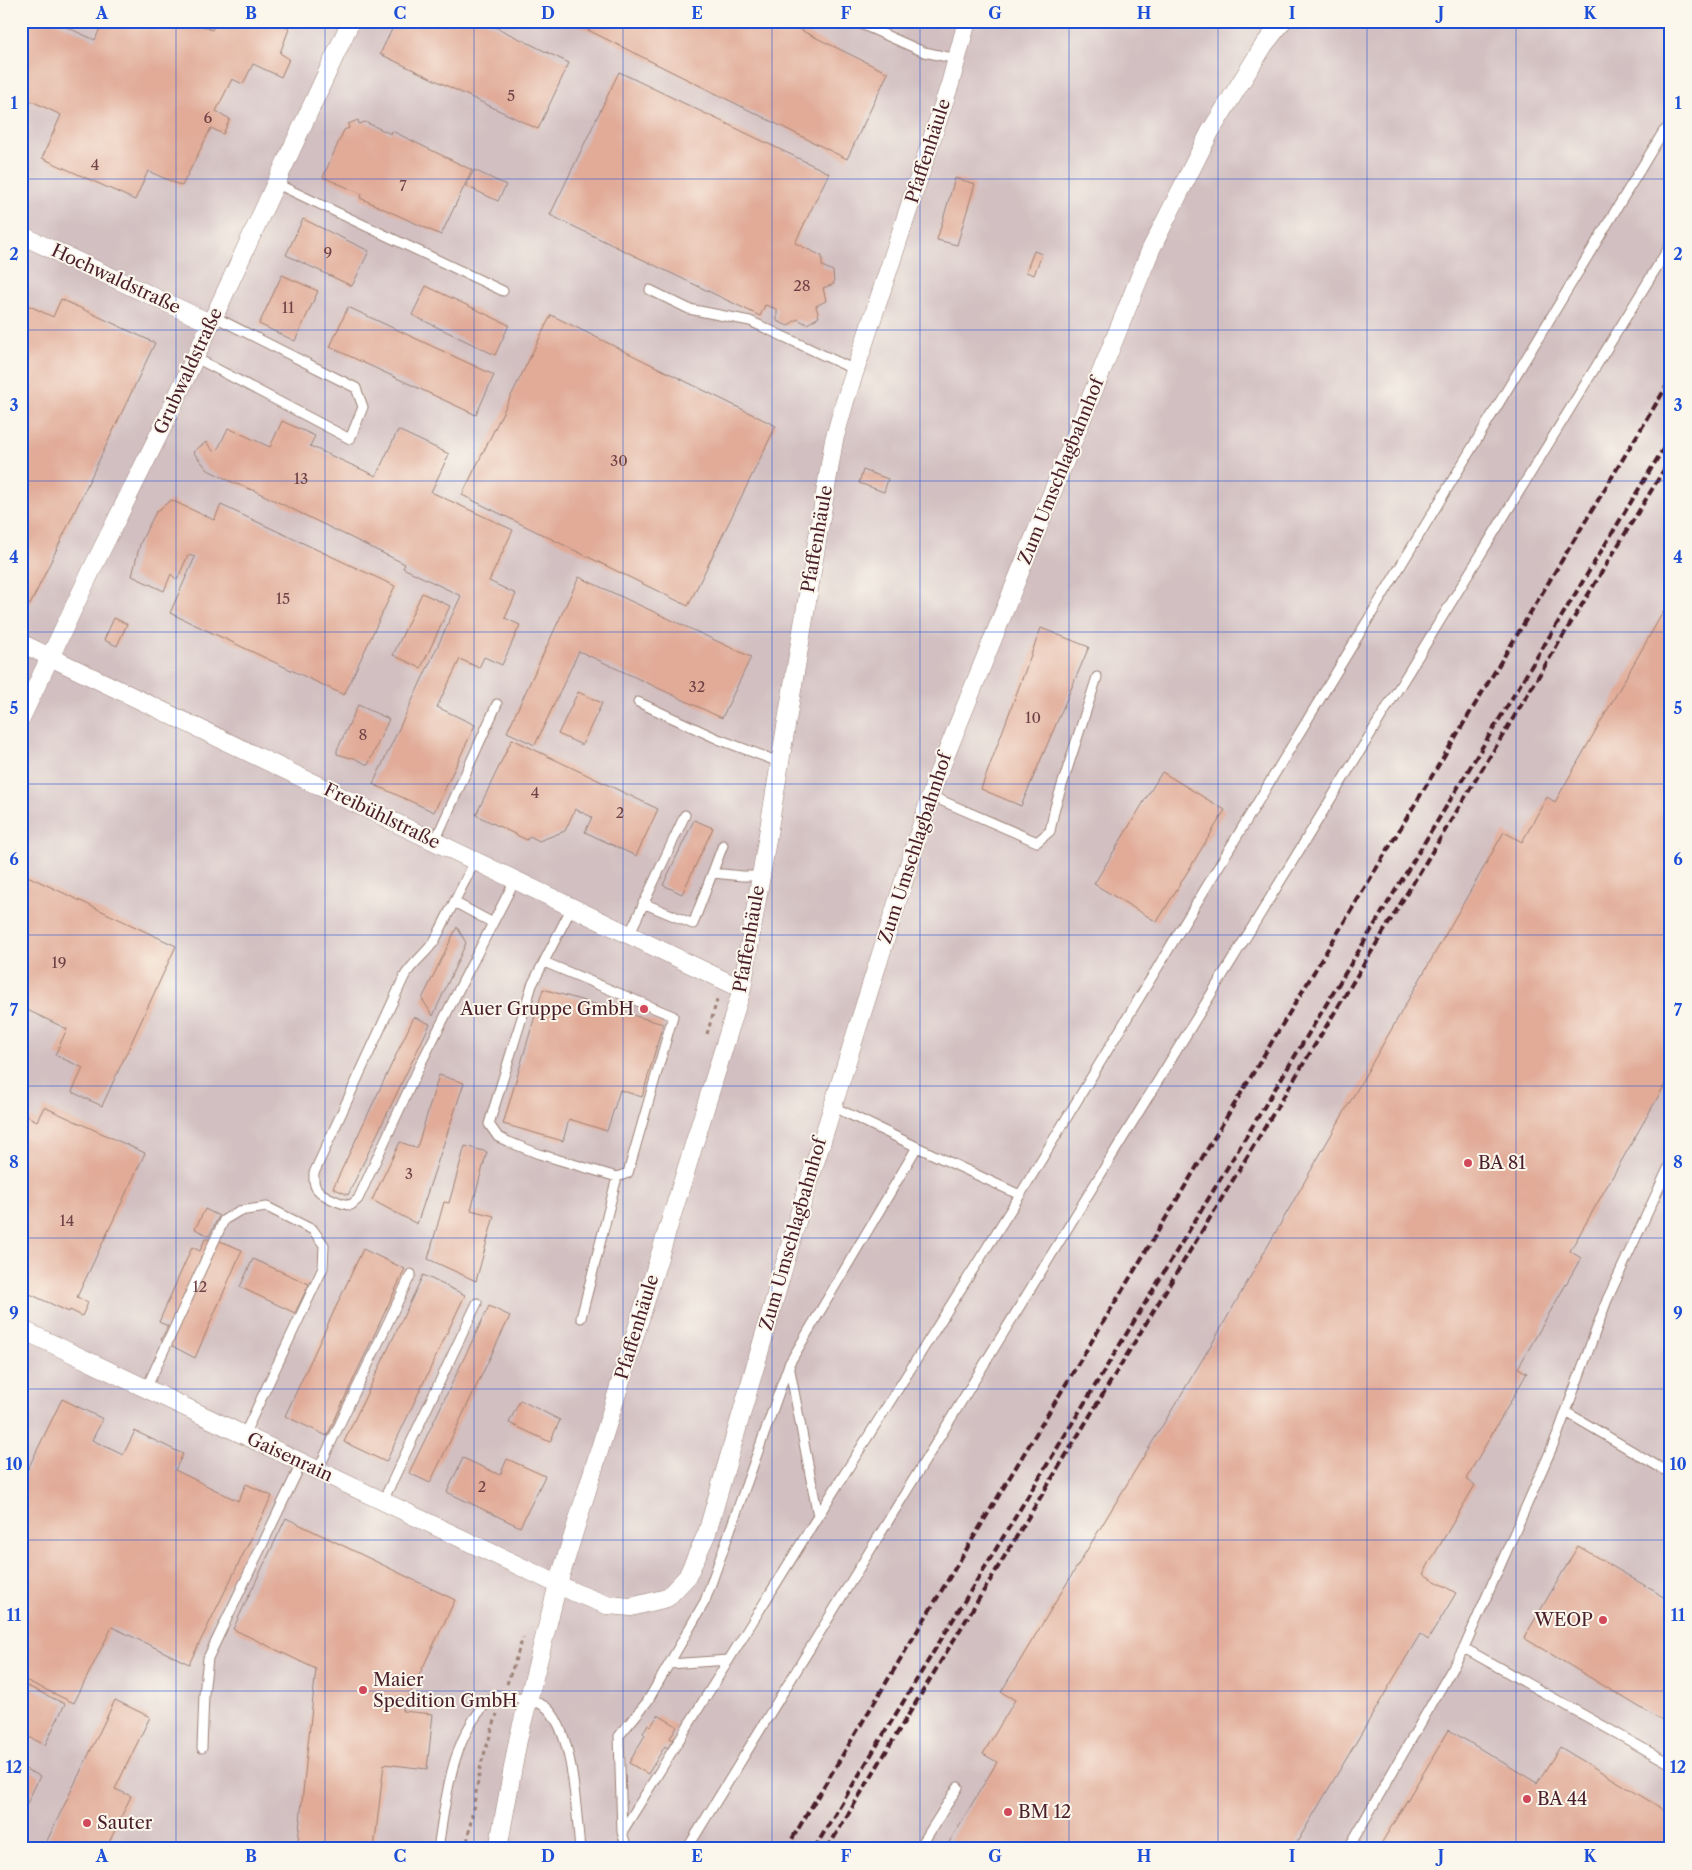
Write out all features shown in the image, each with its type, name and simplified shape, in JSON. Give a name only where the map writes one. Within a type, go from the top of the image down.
[{"type":"street","name":"Grubwaldstraße","points":[[21,718],[167,418],[351,21]]},
{"type":"street","name":"Pfaffenhäule","points":[[498,1849],[527,1700],[558,1584],[742,989],[834,440],[855,370],[919,179],[967,21]]},
{"type":"street","name":"Zum Umschlagbahnhof","points":[[558,1584],[607,1605],[631,1607],[667,1598],[687,1577],[707,1533],[802,1204],[936,779],[1151,249],[1210,132],[1264,45],[1283,21]]},
{"type":"street","name":"Hochwaldstraße","points":[[21,235],[212,319]]},
{"type":"street","name":"Freibühlstraße","points":[[21,643],[742,989]]},
{"type":"street","name":"Gaisenrain","points":[[21,1329],[558,1584]]},
{"type":"lane","points":[[854,21],[924,52],[956,59]]},
{"type":"lane","points":[[622,1832],[1020,1195],[1663,132],[1671,126]]},
{"type":"lane","points":[[276,183],[503,291]]},
{"type":"lane","points":[[687,1849],[1671,244]]},
{"type":"lane","points":[[650,290],[689,309],[750,321],[855,370]]},
{"type":"lane","points":[[194,358],[350,439],[363,407],[356,388],[212,319]]},
{"type":"lane","points":[[930,796],[1038,842],[1050,831],[1055,807],[1097,677]]},
{"type":"lane","points":[[638,702],[718,739],[779,762]]},
{"type":"lane","points":[[434,841],[497,704]]},
{"type":"lane","points":[[629,934],[685,815]]},
{"type":"lane","points":[[643,903],[694,924],[723,845]]},
{"type":"lane","points":[[475,861],[431,946],[408,970],[404,977],[314,1173],[314,1184],[321,1193],[348,1205],[355,1203],[358,1199],[421,1063],[515,880]]},
{"type":"lane","points":[[713,873],[760,876]]},
{"type":"lane","points":[[454,902],[493,923]]},
{"type":"lane","points":[[544,962],[673,1016],[628,1173],[617,1178],[539,1154],[509,1142],[498,1137],[489,1124],[532,985],[572,907]]},
{"type":"lane","points":[[832,1106],[1020,1195]]},
{"type":"lane","points":[[627,1849],[622,1832],[619,1736],[647,1702],[705,1601],[788,1364],[917,1147]]},
{"type":"lane","points":[[1348,1849],[1464,1648],[1557,1436],[1606,1300],[1671,1162]]},
{"type":"lane","points":[[581,1318],[617,1178]]},
{"type":"lane","points":[[146,1389],[224,1220],[239,1211],[267,1207],[312,1230],[324,1245],[323,1268],[244,1435]]},
{"type":"lane","points":[[318,1470],[411,1274]]},
{"type":"lane","points":[[383,1500],[477,1303]]},
{"type":"lane","points":[[788,1364],[818,1516]]},
{"type":"lane","points":[[1566,1412],[1671,1474]]},
{"type":"lane","points":[[202,1748],[204,1694],[208,1658],[302,1462]]},
{"type":"lane","points":[[1464,1648],[1671,1764]]},
{"type":"lane","points":[[669,1664],[729,1660]]},
{"type":"lane","points":[[438,1849],[446,1793],[459,1744],[486,1703],[496,1695],[527,1700],[547,1707],[560,1726],[571,1766],[580,1849]]},
{"type":"lane","points":[[919,1849],[958,1787]]},
{"type":"path","points":[[705,1041],[723,980]]},
{"type":"shaded area","points":[[21,21],[1671,21],[1671,1849],[21,1849]]},
{"type":"building","points":[[21,21],[53,21],[95,40],[103,21],[192,21],[212,30],[217,21],[279,21],[289,29],[280,53],[289,59],[281,77],[253,64],[243,84],[232,79],[216,111],[230,119],[223,134],[211,128],[182,186],[148,171],[135,200],[42,158],[61,115],[21,96]]},
{"type":"building","points":[[396,21],[483,21],[569,63],[538,129],[380,54]]},
{"type":"building","points":[[570,21],[782,21],[888,73],[847,159]]},
{"type":"building","points":[[619,72],[829,173],[795,243],[822,256],[822,266],[833,271],[834,284],[823,288],[826,301],[816,306],[819,317],[807,324],[797,319],[788,326],[777,321],[777,309],[765,305],[760,316],[550,215]]},
{"type":"building","points":[[358,120],[359,124],[365,122],[391,134],[392,131],[472,170],[441,235],[360,198],[362,194],[323,177],[344,130],[349,128],[348,124]]},
{"type":"building","points":[[474,170],[506,185],[498,201],[466,186]]},
{"type":"building","points":[[955,178],[975,184],[957,245],[937,240]]},
{"type":"building","points":[[303,219],[369,251],[352,286],[286,255]]},
{"type":"building","points":[[1034,251],[1042,254],[1034,275],[1026,272]]},
{"type":"building","points":[[282,275],[318,291],[295,341],[259,324]]},
{"type":"building","points":[[426,286],[509,325],[495,355],[412,315]]},
{"type":"building","points":[[61,299],[155,343],[30,605],[21,600],[21,302],[53,317]]},
{"type":"building","points":[[348,307],[494,375],[476,415],[330,347]]},
{"type":"building","points":[[551,315],[776,426],[688,606],[462,495]]},
{"type":"building","points":[[282,421],[315,436],[310,446],[376,476],[398,430],[449,454],[431,492],[513,530],[489,581],[516,594],[505,618],[520,625],[502,665],[484,657],[479,668],[460,659],[437,707],[475,725],[434,812],[373,784],[461,596],[403,568],[405,564],[208,470],[193,452],[206,442],[214,452],[219,447],[228,428],[270,447]]},
{"type":"building","points":[[863,470],[888,479],[884,492],[859,483]]},
{"type":"building","points":[[171,500],[214,520],[221,505],[395,586],[344,695],[170,613],[195,557],[188,555],[177,580],[171,574],[164,591],[132,576],[140,544],[147,529],[156,512]]},
{"type":"building","points":[[579,577],[751,657],[722,718],[579,651],[535,745],[507,732]]},
{"type":"building","points":[[422,593],[450,606],[421,668],[393,655]]},
{"type":"building","name":"BA 81","points":[[1666,607],[1671,610],[1671,1074],[1570,1251],[1581,1258],[1518,1368],[1527,1373],[1466,1479],[1475,1485],[1423,1574],[1456,1593],[1428,1640],[1420,1634],[1293,1849],[945,1849],[997,1762],[983,1754],[1015,1700],[1001,1692],[1213,1342],[1504,832],[1522,842],[1547,797],[1555,802]]},
{"type":"building","points":[[114,618],[127,624],[117,646],[104,640]]},
{"type":"building","points":[[1041,628],[1089,647],[1021,806],[981,789]]},
{"type":"building","points":[[578,692],[602,703],[582,745],[558,734]]},
{"type":"building","points":[[358,705],[389,719],[368,765],[352,757],[337,754],[337,750]]},
{"type":"building","points":[[512,739],[658,809],[636,856],[585,832],[592,817],[575,809],[565,831],[539,841],[530,836],[527,840],[476,815]]},
{"type":"building","points":[[1162,772],[1225,810],[1157,922],[1094,884]]},
{"type":"building","points":[[694,820],[713,828],[682,894],[663,885]]},
{"type":"building","points":[[21,873],[176,946],[102,1106],[72,1092],[83,1068],[55,1055],[67,1029],[21,1007]]},
{"type":"building","points":[[457,927],[466,943],[433,1016],[422,999]]},
{"type":"building","points":[[543,989],[663,1024],[642,1097],[620,1090],[607,1131],[569,1119],[563,1141],[503,1124]]},
{"type":"building","points":[[414,1017],[430,1024],[348,1195],[333,1188]]},
{"type":"building","points":[[439,1075],[464,1083],[417,1224],[372,1200],[400,1142],[417,1148]]},
{"type":"building","points":[[44,1107],[145,1153],[77,1297],[88,1303],[82,1316],[21,1290],[21,1113],[37,1121]]},
{"type":"building","points":[[465,1146],[487,1152],[471,1210],[494,1216],[476,1281],[428,1259],[444,1202],[449,1203]]},
{"type":"building","points":[[205,1209],[219,1216],[209,1236],[195,1229]]},
{"type":"building","points":[[205,1239],[215,1239],[242,1250],[195,1358],[161,1340],[168,1326],[159,1322],[192,1247],[200,1251]]},
{"type":"building","points":[[363,1249],[405,1269],[327,1436],[285,1416]]},
{"type":"building","points":[[253,1259],[309,1284],[295,1313],[240,1287]]},
{"type":"building","points":[[423,1275],[465,1295],[386,1462],[344,1442]]},
{"type":"building","points":[[489,1306],[510,1316],[430,1483],[409,1473]]},
{"type":"building","points":[[62,1399],[103,1419],[92,1440],[123,1455],[135,1431],[183,1454],[175,1470],[238,1501],[246,1484],[272,1496],[189,1664],[112,1627],[74,1703],[21,1678],[21,1483]]},
{"type":"building","points":[[520,1400],[560,1420],[550,1442],[509,1423]]},
{"type":"building","points":[[463,1458],[500,1475],[507,1459],[545,1476],[520,1527],[447,1492]]},
{"type":"building","name":"Maier Spedition GmbH","points":[[286,1518],[455,1600],[402,1711],[433,1714],[427,1769],[384,1764],[374,1849],[297,1849],[316,1669],[233,1629]]},
{"type":"building","name":"WEOP","points":[[1578,1546],[1671,1601],[1671,1726],[1524,1638]]},
{"type":"building","points":[[21,1683],[65,1704],[45,1745],[21,1733]]},
{"type":"building","points":[[115,1700],[150,1717],[115,1789],[131,1796],[106,1849],[43,1849]]},
{"type":"building","points":[[658,1715],[677,1726],[670,1738],[673,1740],[668,1748],[665,1746],[648,1774],[629,1763],[645,1735],[643,1733],[648,1724],[651,1726]]},
{"type":"building","name":"BA 44","points":[[1449,1730],[1537,1783],[1560,1747],[1671,1814],[1671,1849],[1378,1849]]},
{"type":"building","points":[[21,1767],[40,1776],[21,1816]]},
{"type":"railway","points":[[786,1849],[1671,379]]},
{"type":"railway","points":[[814,1849],[1671,436]]},
{"type":"railway","points":[[827,1849],[1671,458]]},
{"type":"place","name":"Auer Gruppe GmbH","points":[[644,1009]]},
{"type":"place","name":"BA 81","points":[[1468,1163]]},
{"type":"place","name":"WEOP","points":[[1603,1620]]},
{"type":"place","name":"Maier Spedition GmbH","points":[[363,1690]]},
{"type":"place","name":"BA 44","points":[[1527,1799]]},
{"type":"place","name":"BM 12","points":[[1008,1812]]},
{"type":"place","name":"Sauter","points":[[87,1823]]}]
